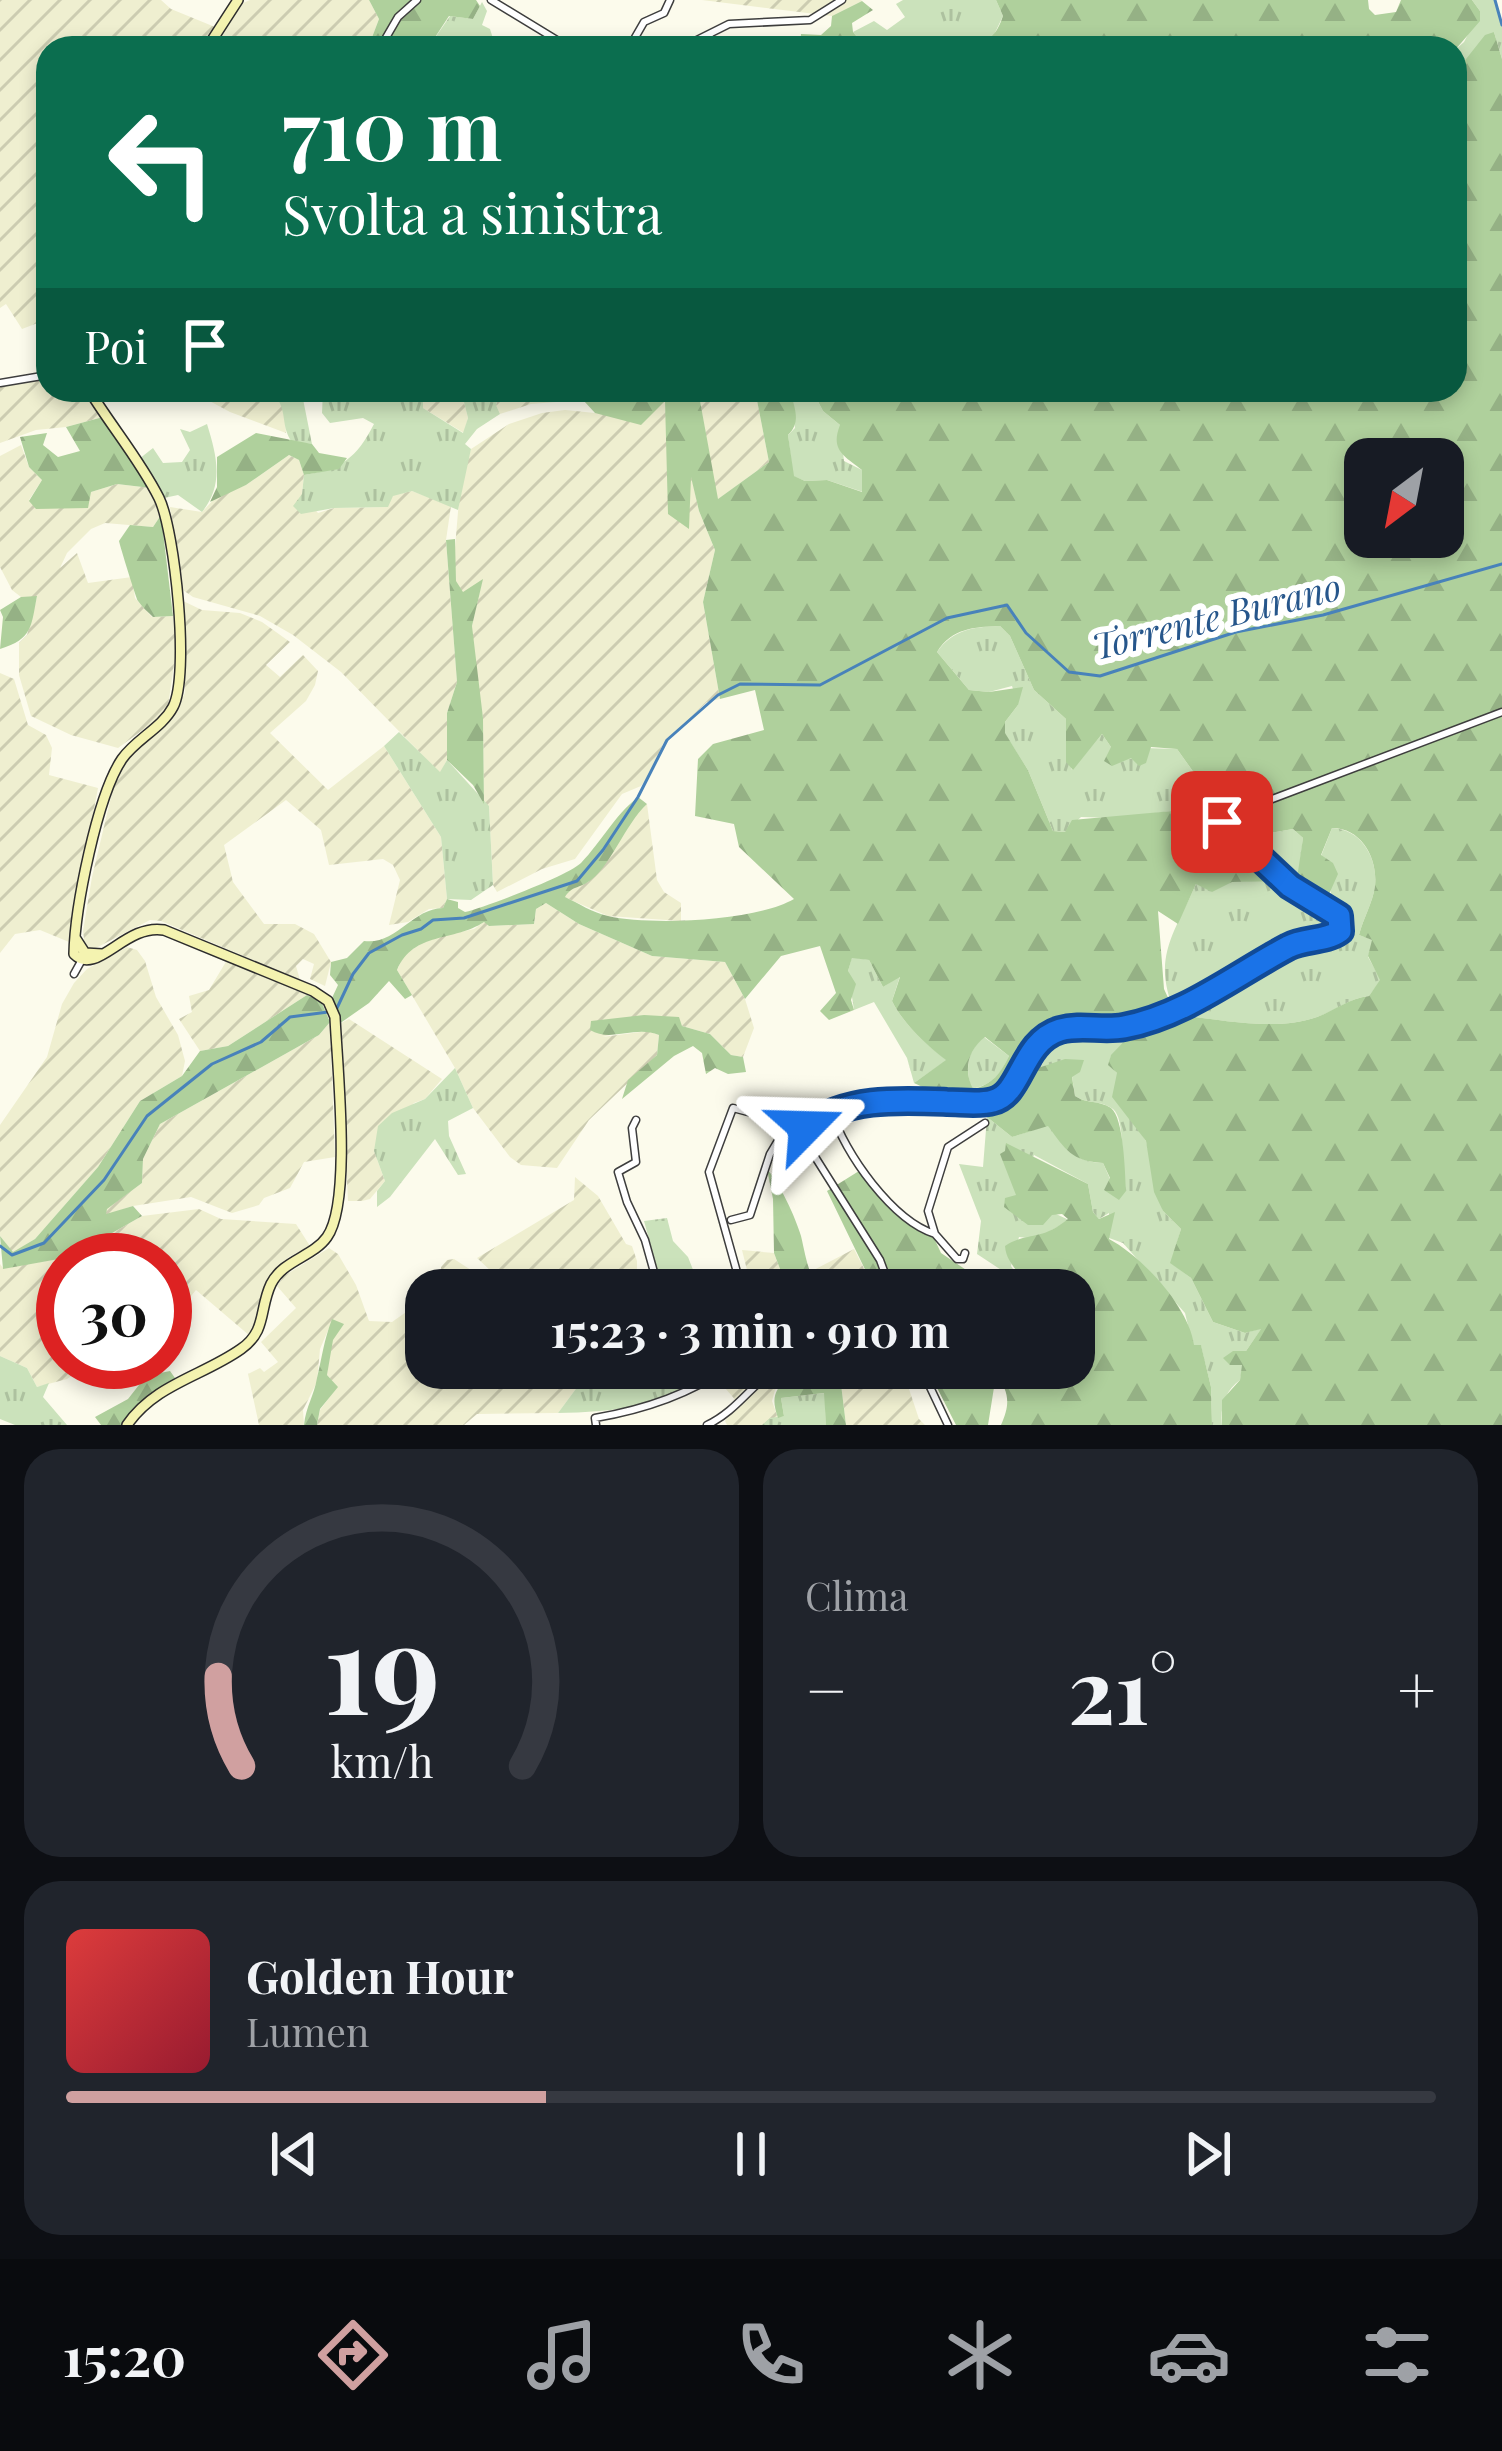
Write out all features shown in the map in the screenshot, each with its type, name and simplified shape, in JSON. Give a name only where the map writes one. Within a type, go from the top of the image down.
[{"type":"main road","points":[[215,36],[238,0]]},
{"type":"main road","points":[[96,402],[165,512],[181,646],[178,696],[172,710],[134,745],[99,812],[74,954],[90,962],[146,928],[164,930],[313,991],[328,1001],[335,1017],[340,1205],[326,1240],[286,1264],[271,1285],[263,1327],[242,1348],[154,1396],[127,1425]]},
{"type":"street","points":[[387,36],[398,17],[417,0]]},
{"type":"street","points":[[491,0],[550,36]]},
{"type":"street","points":[[636,36],[644,22],[664,14],[670,0]]},
{"type":"street","points":[[706,36],[729,24],[810,20],[842,0]]},
{"type":"street","points":[[0,383],[36,376]]},
{"type":"street","points":[[800,1133],[832,1112],[878,1102],[993,1102],[1010,1088],[1026,1055],[1046,1036],[1080,1027],[1122,1028],[1172,1013],[1294,943],[1332,936],[1340,931],[1339,916],[1290,886],[1222,822],[1502,712]]},
{"type":"street","points":[[74,974],[83,957]]},
{"type":"street","points":[[736,1269],[709,1172],[733,1108],[800,1133],[883,1269]]},
{"type":"street","points":[[832,1112],[849,1150],[891,1205],[906,1220],[935,1234],[957,1259],[963,1259],[965,1252]]},
{"type":"street","points":[[636,1120],[632,1128],[637,1162],[618,1172],[653,1269]]},
{"type":"street","points":[[935,1234],[928,1211],[942,1158],[956,1139],[985,1124]]},
{"type":"street","points":[[731,1220],[750,1215],[770,1154],[786,1126]]},
{"type":"street","points":[[596,1425],[596,1418],[644,1408],[692,1389]]},
{"type":"street","points":[[707,1425],[728,1416],[751,1389]]},
{"type":"street","points":[[931,1389],[948,1425]]},
{"type":"green space","points":[[0,0],[161,0],[215,27],[209,36],[36,36],[36,324],[22,329],[6,304],[0,308]]},
{"type":"green space","points":[[250,0],[369,0],[379,19],[373,36],[220,36],[239,5]]},
{"type":"green space","points":[[369,0],[476,0],[480,6],[473,19],[449,16],[436,36],[373,36],[379,19]]},
{"type":"green space","points":[[702,0],[861,0],[862,1],[832,16]]},
{"type":"green space","points":[[903,0],[996,0],[1003,16],[993,36],[856,36],[853,32],[874,21],[887,30],[905,17],[896,4]]},
{"type":"green space","points":[[996,0],[1368,0],[1375,15],[1396,12],[1401,0],[1472,0],[1480,21],[1467,36],[992,36],[1003,16]]},
{"type":"green space","points":[[1472,0],[1494,0],[1502,23],[1502,59],[1494,32],[1467,60],[1467,36],[1480,11]]},
{"type":"green space","points":[[862,1],[873,10],[852,23],[856,36],[801,36],[821,35],[831,26],[832,16]]},
{"type":"green space","points":[[482,2],[487,11],[482,25],[492,36],[436,36],[450,16],[473,19]]},
{"type":"green space","points":[[1494,32],[1502,59],[1502,1425],[1222,1425],[1222,1400],[1240,1380],[1242,1365],[1230,1365],[1223,1358],[1233,1351],[1246,1351],[1261,1329],[1245,1333],[1213,1322],[1191,1278],[1170,1263],[1181,1229],[1163,1211],[1154,1192],[1146,1141],[1112,1097],[1117,1073],[1108,1065],[1128,1037],[1123,1032],[1067,1031],[1050,1040],[1041,1067],[1065,1059],[1084,1060],[1080,1072],[1072,1077],[1075,1096],[1111,1108],[1119,1123],[1126,1191],[1119,1200],[1104,1190],[1110,1178],[1103,1163],[1070,1153],[1048,1126],[1012,1137],[987,1117],[914,1083],[946,1060],[896,1009],[892,1001],[900,977],[883,987],[869,960],[852,958],[848,971],[856,984],[851,1000],[854,1010],[829,1020],[820,1011],[836,993],[820,946],[781,956],[745,999],[725,962],[652,956],[579,924],[546,903],[536,909],[534,924],[489,926],[484,922],[424,943],[397,970],[412,995],[405,999],[389,981],[369,1003],[339,1024],[332,998],[338,985],[330,975],[331,962],[347,958],[364,941],[386,938],[422,914],[443,908],[447,899],[458,902],[465,912],[573,869],[638,797],[647,804],[603,868],[565,897],[602,915],[650,921],[730,917],[794,899],[739,847],[734,824],[695,816],[698,759],[713,744],[764,730],[755,690],[720,699],[703,602],[715,550],[691,477],[689,529],[668,514],[665,402],[700,402],[718,499],[769,462],[757,402],[793,402],[795,425],[788,435],[794,476],[805,481],[827,480],[862,492],[862,470],[838,447],[840,425],[818,402],[1467,402],[1467,58],[1485,35]],"holes":[[[1000,626],[1010,636],[1034,690],[1066,719],[1066,762],[1073,770],[1102,734],[1111,747],[1104,761],[1112,766],[1131,758],[1139,766],[1146,763],[1151,747],[1177,749],[1197,777],[1176,795],[1179,805],[1172,811],[1072,820],[1065,832],[1053,831],[1028,770],[1005,733],[1005,722],[1018,705],[1023,687],[969,690],[937,652],[957,633],[973,628]],[[1332,828],[1360,839],[1374,866],[1375,886],[1359,935],[1372,940],[1368,956],[1380,980],[1369,996],[1317,1017],[1283,1024],[1176,1015],[1164,989],[1158,911],[1178,924],[1196,884],[1212,892],[1232,882],[1279,881],[1265,834],[1293,829],[1303,838],[1296,885],[1315,905],[1344,922],[1326,901],[1338,874],[1333,863],[1321,855]],[[985,1037],[1009,1056],[995,1077],[973,1089],[968,1068],[979,1042]]]},
{"type":"green space","points":[[36,379],[36,402],[94,402],[103,417],[36,430],[0,443],[0,386]]},
{"type":"green space","points":[[211,402],[283,402],[286,433]]},
{"type":"green space","points":[[304,402],[312,444],[292,442],[280,404]]},
{"type":"green space","points":[[322,402],[423,402],[423,408],[463,433],[468,418],[464,402],[497,402],[500,414],[465,444],[471,449],[458,510],[412,491],[393,496],[388,507],[301,514],[293,506],[302,494],[304,475],[346,460],[374,424],[363,418],[330,423],[322,413]]},
{"type":"green space","points":[[423,402],[464,402],[468,418],[464,433],[423,408]]},
{"type":"green space","points":[[497,402],[556,402],[500,414]]},
{"type":"green space","points":[[585,402],[664,402],[641,425],[595,413]]},
{"type":"green space","points":[[665,402],[667,430],[690,470],[699,511],[715,550],[703,602],[720,699],[707,702],[663,744],[648,777],[641,786],[622,794],[575,859],[542,869],[497,892],[489,806],[484,804],[483,718],[473,661],[472,626],[482,581],[463,593],[456,582],[460,488],[471,449],[509,424],[565,410],[595,413]]},
{"type":"green space","points":[[700,402],[757,402],[769,462],[717,500]]},
{"type":"green space","points":[[792,402],[818,402],[840,425],[844,461],[862,470],[863,492],[827,480],[793,476],[788,435],[795,428]]},
{"type":"green space","points":[[103,417],[151,488],[117,484],[91,492],[88,508],[36,509],[29,501],[42,480],[29,467],[20,437],[47,433],[43,445],[58,457],[80,451],[66,427]]},
{"type":"green space","points":[[207,424],[216,481],[202,512],[178,495],[164,498],[139,459],[153,448],[163,463],[182,462],[190,450],[180,429],[190,432]]},
{"type":"green space","points":[[256,433],[312,444],[319,453],[347,458],[339,469],[304,475],[299,460],[289,455],[246,485],[210,502],[217,487],[217,457]]},
{"type":"green space","points":[[21,445],[29,467],[42,480],[29,500],[117,484],[151,488],[161,515],[153,527],[105,523],[91,529],[67,553],[60,568],[77,553],[88,583],[132,577],[135,598],[152,617],[173,616],[176,651],[168,706],[118,748],[71,735],[31,716],[19,675],[19,643],[27,635],[37,597],[21,597],[12,590],[0,567],[0,456]]},
{"type":"green space","points":[[289,455],[299,460],[304,475],[302,494],[318,513],[387,507],[393,495],[412,491],[451,506],[446,540],[457,682],[447,713],[447,760],[440,773],[341,672],[293,635],[260,616],[193,597],[180,588],[170,507],[202,512],[216,497],[246,485]]},
{"type":"green space","points":[[161,515],[173,616],[153,617],[138,601],[119,541],[130,525],[153,527]]},
{"type":"green space","points":[[455,539],[456,581],[463,592],[483,579],[472,626],[483,718],[484,804],[473,785],[447,760],[447,713],[457,682],[446,540]]},
{"type":"green space","points":[[37,596],[25,636],[0,649],[0,610],[21,597]]},
{"type":"green space","points":[[181,600],[202,610],[240,613],[290,642],[266,665],[280,677],[303,655],[318,671],[315,685],[306,701],[270,733],[328,790],[384,746],[441,837],[447,899],[443,908],[389,925],[400,880],[393,865],[383,859],[329,865],[321,830],[286,800],[224,845],[233,882],[264,924],[295,924],[314,934],[331,962],[325,986],[310,979],[314,964],[303,959],[296,966],[300,980],[161,921],[150,920],[92,950],[85,948],[83,931],[92,877],[116,776],[169,721],[185,693]]},
{"type":"green space","points":[[1000,626],[1010,636],[1034,690],[1066,719],[1072,770],[1102,734],[1111,747],[1177,749],[1197,777],[1172,811],[1081,817],[1065,832],[1053,831],[1028,770],[1005,734],[1005,722],[1018,705],[1012,686],[989,692],[969,690],[937,652],[965,631]]},
{"type":"green space","points":[[0,673],[14,679],[28,725],[46,735],[52,748],[49,775],[98,788],[69,942],[40,930],[15,934],[0,953]]},
{"type":"green space","points":[[399,732],[440,772],[447,760],[489,806],[493,885],[471,900],[447,899],[441,837],[384,746]]},
{"type":"green space","points":[[647,804],[657,880],[664,892],[681,903],[681,921],[608,916],[564,897],[572,887],[588,882],[622,837],[628,821]]},
{"type":"green space","points":[[1332,828],[1360,840],[1374,866],[1374,892],[1359,935],[1373,940],[1368,957],[1381,980],[1369,996],[1317,1017],[1283,1024],[1176,1015],[1165,963],[1196,884],[1249,881],[1270,857],[1264,834],[1293,829],[1303,838],[1298,880],[1339,913],[1326,901],[1331,893],[1321,856]]},
{"type":"green space","points":[[546,903],[579,924],[652,956],[725,962],[754,1028],[743,1057],[731,1055],[710,1034],[682,1026],[678,1017],[602,1037],[648,1031],[659,1035],[657,1055],[589,1120],[557,1168],[521,1165],[510,1157],[473,1108],[397,970],[404,955],[428,939],[474,929],[485,921],[489,926],[534,924],[536,909]]},
{"type":"green space","points":[[127,947],[137,950],[178,1035],[185,1061],[182,1076],[140,1101],[98,1167],[35,1239],[13,1253],[0,1236],[0,1125],[47,1057],[62,1004],[87,969]]},
{"type":"green space","points":[[852,957],[869,960],[883,987],[900,976],[892,1001],[896,1009],[947,1060],[914,1083],[907,1058],[874,1002],[854,1010],[848,971]]},
{"type":"green space","points":[[227,960],[307,995],[228,1046],[200,1051],[179,1019],[192,1012],[189,996],[209,990]]},
{"type":"green space","points":[[307,995],[321,1001],[330,1022],[319,1035],[160,1124],[143,1159],[142,1183],[106,1214],[133,1206],[142,1216],[112,1233],[40,1233],[98,1167],[140,1101],[182,1076],[200,1051],[228,1046]]},
{"type":"green space","points":[[679,1017],[682,1026],[710,1034],[731,1055],[743,1057],[746,1072],[728,1074],[715,1068],[706,1074],[702,1053],[693,1046],[622,1099],[628,1080],[657,1055],[659,1035],[598,1034],[590,1030],[591,1021]]},
{"type":"green space","points":[[349,1019],[442,1079],[425,1099],[414,1103],[374,1151],[385,1181],[370,1199],[362,1201],[348,1201],[339,1024]]},
{"type":"green space","points":[[330,1022],[335,1157],[304,1162],[290,1188],[232,1213],[191,1197],[106,1215],[106,1209],[142,1183],[143,1159],[160,1124],[319,1035]]},
{"type":"green space","points":[[1067,1031],[1123,1032],[1128,1037],[1109,1065],[1117,1073],[1123,1107],[1146,1141],[1163,1211],[1181,1229],[1171,1263],[1191,1278],[1213,1322],[1245,1333],[1262,1328],[1246,1351],[1240,1380],[1225,1400],[1222,1425],[1212,1425],[1211,1387],[1201,1346],[1193,1346],[1185,1313],[1123,1243],[1109,1238],[1109,1213],[1099,1219],[1093,1212],[1088,1184],[1034,1155],[1017,1196],[1069,1220],[1037,1239],[1019,1237],[1013,1269],[1000,1269],[977,1254],[981,1221],[959,1164],[983,1167],[987,1117],[1012,1137],[1048,1125],[1077,1156],[1103,1163],[1110,1179],[1125,1177],[1117,1114],[1104,1104],[1075,1096],[1072,1076],[1057,1065],[1041,1068],[1050,1040]]},
{"type":"green space","points":[[984,1037],[1009,1056],[995,1078],[972,1089],[969,1060]]},
{"type":"green space","points":[[455,1068],[473,1108],[448,1121],[449,1136],[466,1174],[458,1175],[435,1139],[377,1207],[377,1191],[385,1181],[374,1151],[378,1126],[392,1113],[425,1099]]},
{"type":"green space","points":[[1006,1143],[1088,1184],[1093,1212],[1099,1219],[1115,1212],[1109,1239],[1161,1283],[1183,1314],[1194,1345],[1201,1345],[1211,1387],[1212,1425],[1001,1425],[1006,1411],[1004,1389],[1095,1389],[1095,1269],[1015,1269],[1005,1246],[1050,1231],[1068,1219],[1052,1215],[1043,1225],[1028,1225],[1004,1207],[1005,1198],[1016,1195],[1000,1154]]},
{"type":"green space","points":[[767,1169],[791,1210],[810,1269],[780,1269],[774,1253]]},
{"type":"green space","points":[[859,1171],[905,1221],[934,1238],[941,1253],[965,1269],[865,1269],[827,1191]]},
{"type":"green space","points":[[575,1177],[598,1196],[626,1244],[632,1246],[637,1269],[489,1269],[477,1258],[574,1200]]},
{"type":"green space","points":[[199,1209],[221,1219],[296,1224],[310,1246],[289,1257],[271,1276],[260,1319],[250,1336],[196,1290],[192,1295],[192,1233],[112,1233],[142,1216]]},
{"type":"green space","points":[[667,1218],[673,1241],[693,1269],[657,1269],[644,1221]]},
{"type":"green space","points":[[0,1236],[13,1252],[35,1239],[36,1263],[3,1269]]},
{"type":"green space","points":[[329,1248],[338,1254],[356,1285],[369,1321],[392,1322],[405,1313],[405,1389],[576,1389],[558,1413],[477,1414],[464,1425],[317,1425],[320,1410],[337,1387],[327,1375],[333,1319],[320,1349],[317,1382],[303,1410],[304,1425],[259,1425],[248,1374],[260,1368],[264,1372],[278,1362],[261,1342],[296,1308],[277,1286],[284,1276]]},
{"type":"green space","points":[[854,1249],[864,1269],[816,1269]]},
{"type":"green space","points":[[742,1250],[774,1253],[780,1269],[747,1269]]},
{"type":"green space","points":[[454,1259],[470,1269],[441,1269]]},
{"type":"green space","points":[[36,1263],[36,1385],[27,1368],[0,1356],[0,1264],[3,1268]]},
{"type":"green space","points":[[332,1319],[344,1324],[333,1340],[327,1375],[338,1387],[320,1409],[317,1425],[304,1425],[306,1412]]},
{"type":"green space","points":[[0,1356],[27,1368],[36,1389],[46,1389],[43,1397],[67,1425],[15,1425],[0,1419]]},
{"type":"green space","points":[[136,1389],[163,1389],[123,1425],[101,1425],[95,1417],[128,1399]]},
{"type":"green space","points":[[576,1389],[689,1389],[622,1409],[558,1413]]},
{"type":"green space","points":[[726,1389],[776,1389],[772,1401],[778,1418],[762,1425],[727,1425],[738,1403]]},
{"type":"green space","points":[[778,1389],[842,1389],[846,1425],[826,1425],[824,1393],[781,1398],[784,1416],[778,1418]]},
{"type":"green space","points":[[842,1389],[909,1389],[925,1425],[846,1425]]},
{"type":"green space","points":[[938,1389],[994,1389],[988,1425],[956,1425]]},
{"type":"green space","points":[[825,1393],[826,1425],[762,1425],[784,1416],[781,1398]]},
{"type":"waterway","points":[[1495,0],[1502,25]]},
{"type":"waterway","name":"Torrente Burano","points":[[337,1008],[369,953],[402,935],[433,920],[464,918],[577,881],[638,797],[667,740],[718,695],[740,684],[820,685],[947,618],[1007,605],[1026,633],[1069,672],[1100,676],[1236,632],[1323,615],[1502,564]]},
{"type":"waterway","name":"Torrente Burano","points":[[0,1246],[12,1255],[44,1243],[104,1180],[147,1116],[212,1064],[261,1042],[290,1017],[328,1012]]},
{"type":"route","points":[[806,1127],[832,1112],[878,1102],[993,1102],[1010,1088],[1026,1055],[1046,1036],[1080,1027],[1122,1028],[1172,1013],[1294,943],[1340,931],[1339,916],[1290,886],[1222,822]]}]
